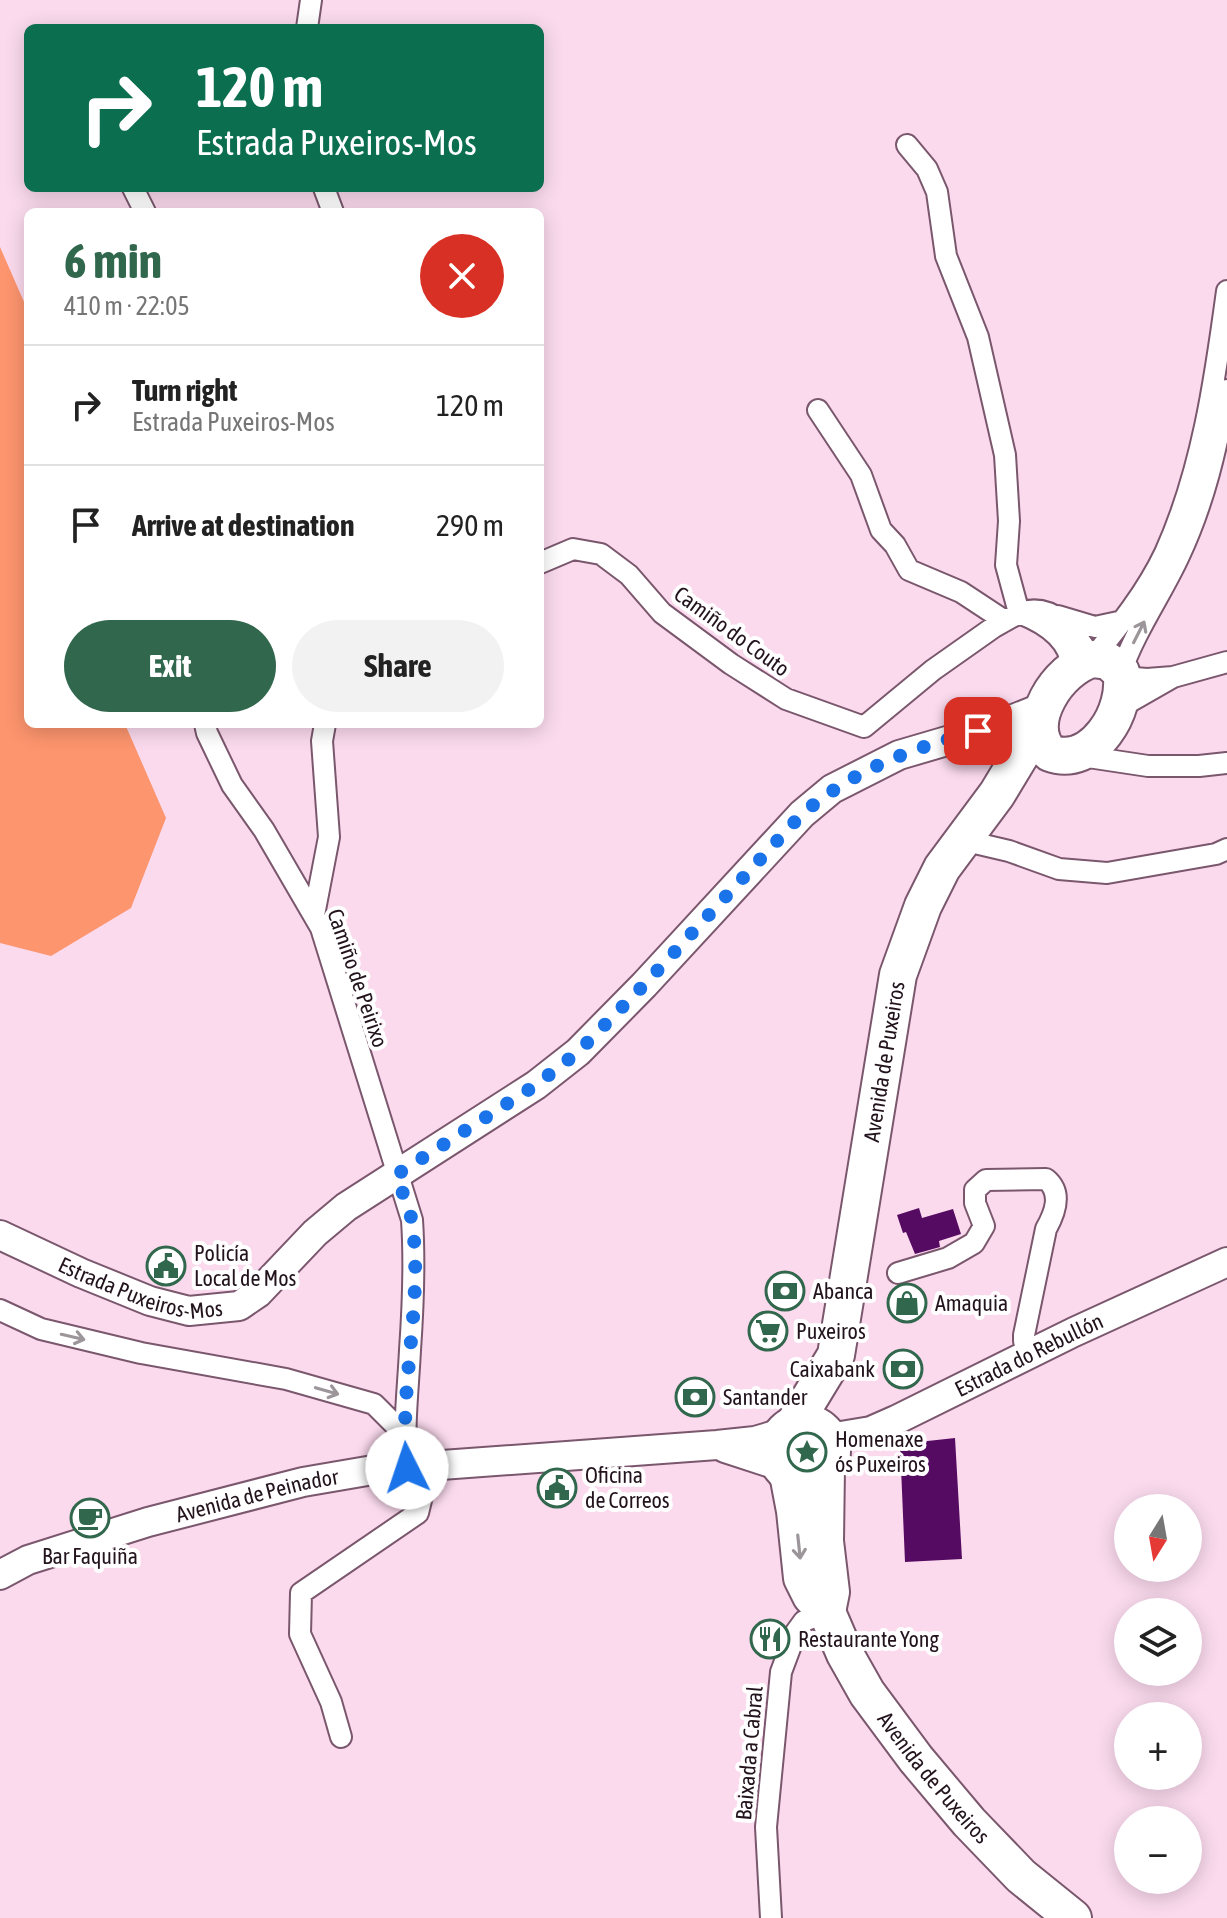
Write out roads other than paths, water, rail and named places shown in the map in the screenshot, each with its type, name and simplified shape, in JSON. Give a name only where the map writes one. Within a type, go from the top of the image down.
[{"type":"highway","points":[[1033,739],[1094,744],[1105,686]]},
{"type":"highway","points":[[1033,739],[1105,686]]},
{"type":"highway","name":"Avenida de Puxeiros","points":[[1033,739],[942,868],[923,906],[898,975],[836,1355],[838,1370],[833,1413],[803,1448],[795,1511],[802,1578],[811,1596],[827,1612],[845,1654],[867,1693],[916,1759],[969,1822],[1021,1876],[1073,1918]]},
{"type":"street","points":[[308,24],[311,0]]},
{"type":"street","points":[[907,145],[927,169],[937,192],[946,256],[981,350],[1005,455],[1009,521],[1006,565],[1012,617]]},
{"type":"street","points":[[1127,762],[1105,744],[1105,686],[1123,621],[1164,555],[1189,490],[1210,406],[1227,291]]},
{"type":"street","points":[[1105,686],[1126,657],[1161,594],[1190,529],[1213,459],[1227,390]]},
{"type":"street","points":[[818,410],[861,475],[881,530],[895,545],[909,570],[1012,617],[1042,624],[1105,686],[1173,677],[1227,662]]},
{"type":"street","name":"Camiño do Couto","points":[[544,561],[573,549],[601,554],[629,575],[662,613],[731,664],[786,699],[864,727],[933,670],[1012,617]]},
{"type":"street","points":[[1012,617],[1037,609],[1095,627],[1123,621]]},
{"type":"street","points":[[1054,615],[1068,625],[1105,686]]},
{"type":"street","points":[[1105,686],[1173,677]]},
{"type":"street","name":"Camiño de Peirixo","points":[[206,728],[232,785],[264,830],[321,928],[412,1220],[414,1259],[403,1433],[418,1468],[418,1513],[301,1593],[300,1634],[331,1702],[341,1737]]},
{"type":"street","points":[[314,915],[329,837],[322,741],[324,728]]},
{"type":"street","name":"Estrada Puxeiros-Mos","points":[[0,1235],[150,1301],[189,1311],[239,1306],[258,1293],[315,1233],[346,1207],[536,1085],[578,1052],[802,814],[832,789],[899,755],[946,739],[1033,739]]},
{"type":"street","points":[[1033,739],[1097,760],[1172,767],[1227,763]]},
{"type":"street","points":[[962,840],[1009,851],[1059,869],[1107,873],[1216,854],[1227,849]]},
{"type":"street","points":[[898,1273],[948,1258],[974,1243],[984,1226],[975,1203],[975,1190],[986,1180],[1046,1179],[1052,1183],[1057,1200],[1054,1215],[1046,1229],[1024,1335],[1031,1353]]},
{"type":"street","name":"Estrada do Rebullón","points":[[803,1448],[871,1431],[1179,1282],[1227,1262]]},
{"type":"street","points":[[0,1310],[41,1329],[141,1353],[286,1379],[374,1404],[403,1433]]},
{"type":"street","name":"Avenida de Peinador","points":[[0,1575],[28,1560],[179,1514],[303,1482],[373,1470],[755,1441],[803,1448]]},
{"type":"street","name":"Baixada a Cabral","points":[[771,1918],[766,1827],[781,1672],[796,1632],[804,1621],[827,1612]]},
{"type":"place","name":"Policía Local de Mos","points":[[166,1266]]},
{"type":"place","name":"Abanca","points":[[785,1291]]},
{"type":"place","name":"Amaquia","points":[[907,1303]]},
{"type":"place","name":"Puxeiros","points":[[768,1331]]},
{"type":"place","name":"Caixabank","points":[[903,1369]]},
{"type":"place","name":"Santander","points":[[695,1397]]},
{"type":"place","name":"Homenaxe ós Puxeiros","points":[[807,1452]]},
{"type":"place","name":"Oficina de Correos","points":[[557,1488]]},
{"type":"place","name":"Bar Faquiña","points":[[90,1518]]},
{"type":"place","name":"Restaurante Yong","points":[[770,1639]]}]
